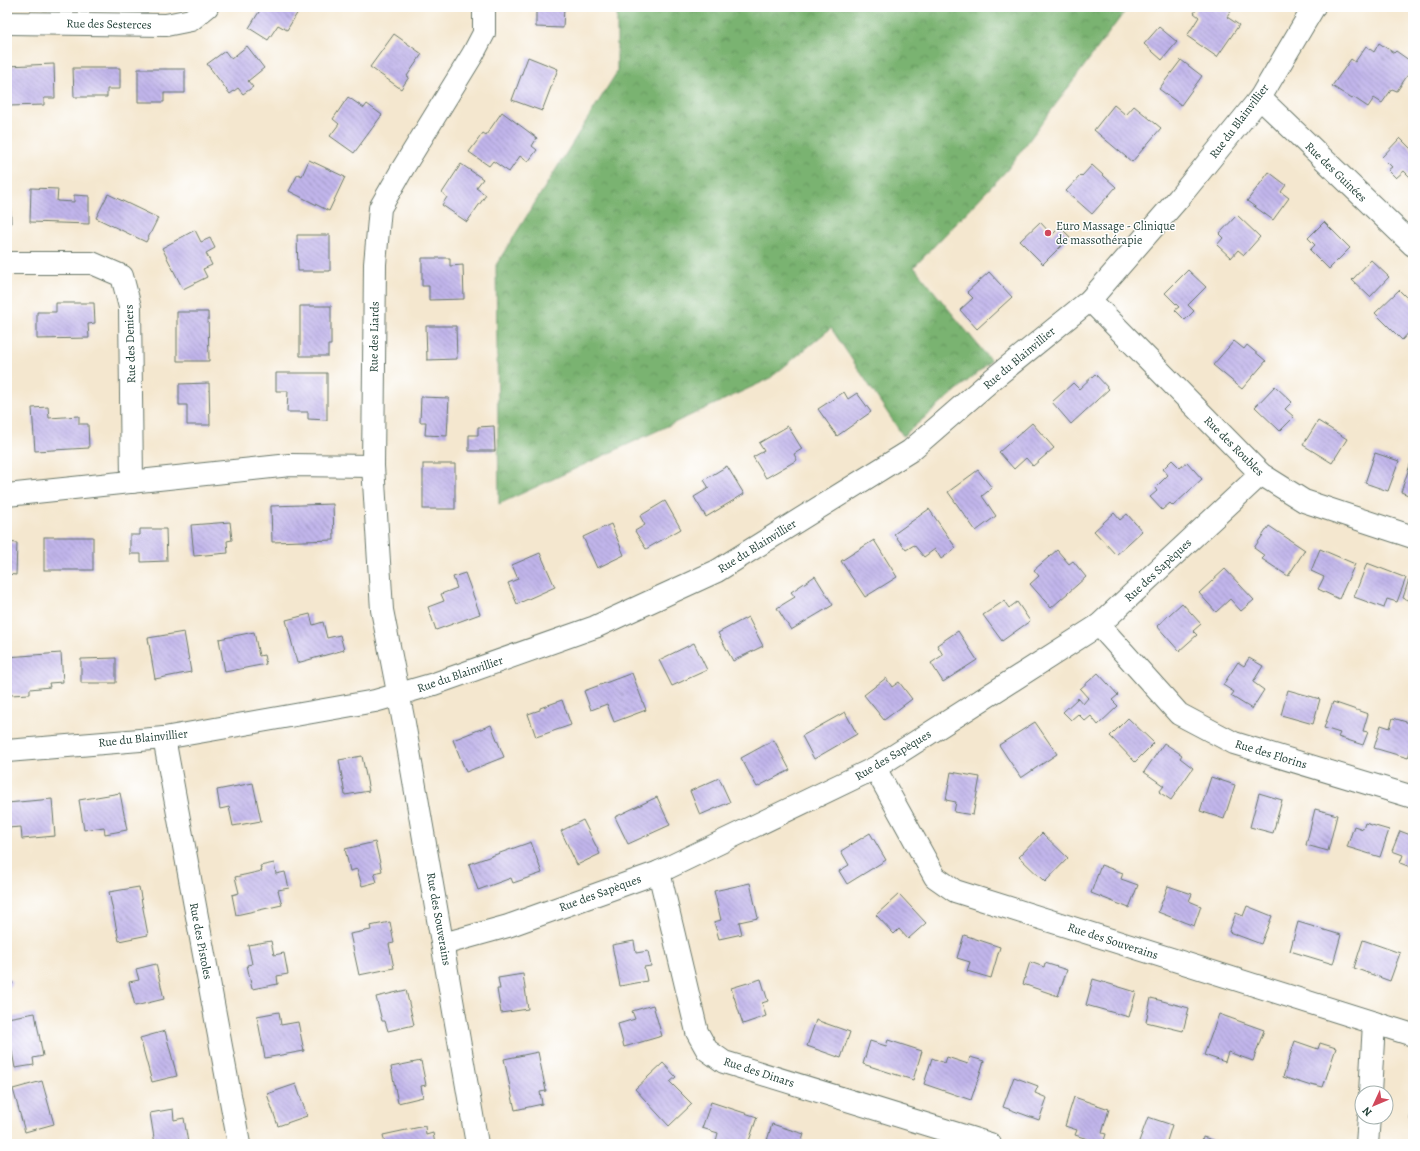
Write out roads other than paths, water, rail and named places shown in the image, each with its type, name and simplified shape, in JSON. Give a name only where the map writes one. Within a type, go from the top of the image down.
[{"type":"street","name":"Rue des Sesterces","points":[[7,23],[166,25],[191,20],[207,7]]},
{"type":"street","name":"Rue des Liards","points":[[399,694],[382,610],[373,466],[375,264],[380,208],[473,54],[484,32],[484,7]]},
{"type":"street","name":"Rue du Blainvillier","points":[[7,751],[164,738],[369,702],[434,684],[595,627],[716,571],[910,451],[994,378],[1090,300],[1178,199],[1260,98],[1314,7]]},
{"type":"street","name":"Rue des Guinées","points":[[1260,98],[1413,245]]},
{"type":"street","name":"Rue des Deniers","points":[[7,263],[92,263],[122,276],[130,307],[132,482]]},
{"type":"street","name":"Rue des Roubles","points":[[1090,300],[1261,474],[1304,501],[1413,537]]},
{"type":"street","points":[[7,495],[290,465],[373,466]]},
{"type":"street","name":"Rue des Sapèques","points":[[443,944],[508,926],[659,872],[874,768],[1099,625],[1261,474]]},
{"type":"street","name":"Rue des Florins","points":[[1099,625],[1180,714],[1234,743],[1413,797]]},
{"type":"street","name":"Rue des Souverains","points":[[399,694],[477,1144]]},
{"type":"street","name":"Rue des Pistoles","points":[[164,738],[239,1144]]},
{"type":"street","name":"Rue des Souverains","points":[[874,768],[935,877],[955,891],[1413,1035]]},
{"type":"street","name":"Rue des Dinars","points":[[659,872],[697,1032],[707,1050],[724,1062],[990,1144]]},
{"type":"street","points":[[1370,1085],[1374,1023]]},
{"type":"street","points":[[1367,1144],[1368,1125]]},
{"type":"place","name":"Euro Massage - Clinique de massothérapie","points":[[1048,233]]}]
